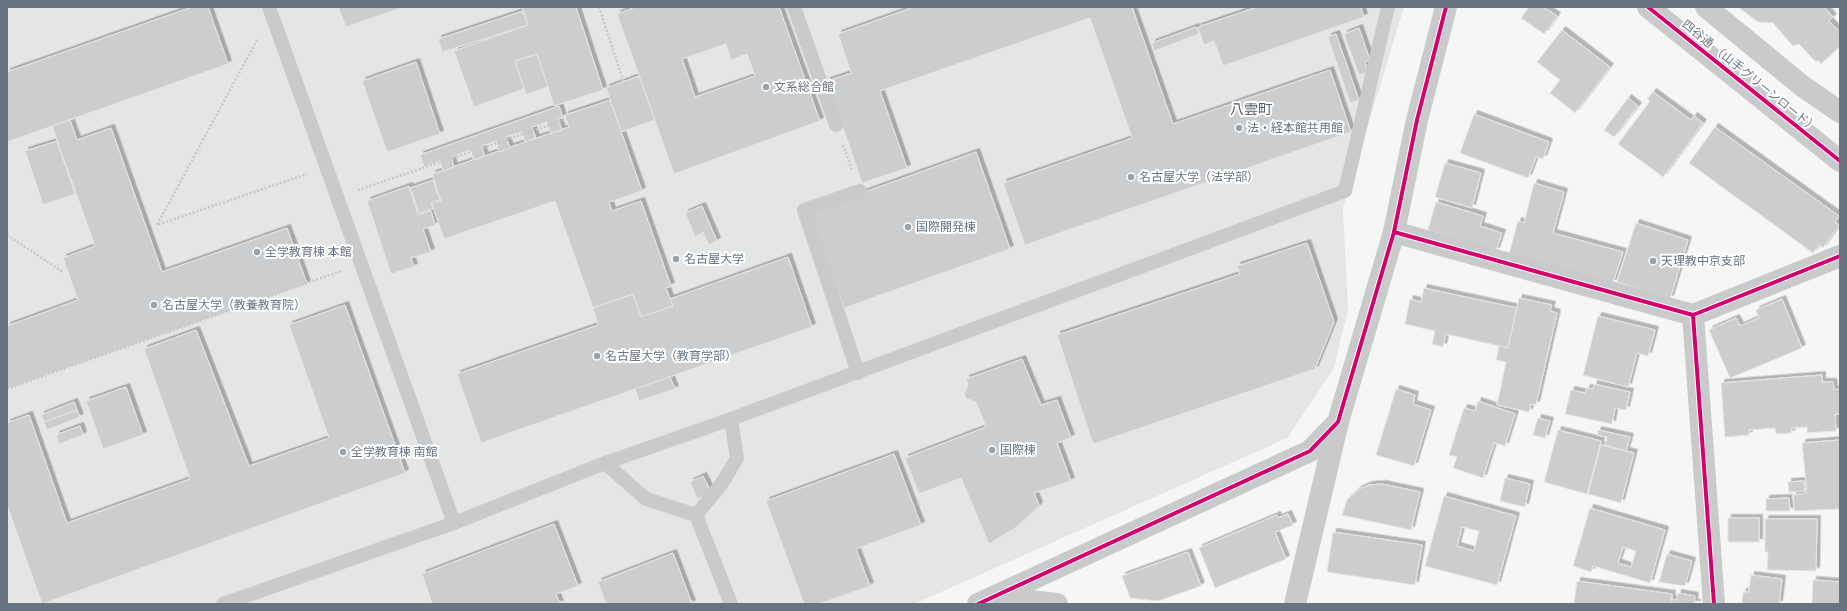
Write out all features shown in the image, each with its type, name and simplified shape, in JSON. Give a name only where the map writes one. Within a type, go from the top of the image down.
[{"type":"street","points":[[1294,604],[1338,422],[1394,232],[1416,120],[1446,7]]},
{"type":"street","name":"四谷通 （山手グリーンロード）","points":[[1648,7],[1840,161]]},
{"type":"street","points":[[1706,7],[1801,85],[1840,112]]},
{"type":"street","points":[[1394,232],[1693,315],[1840,256]]},
{"type":"street","points":[[1693,315],[1714,604]]},
{"type":"street","points":[[987,600],[1310,451],[1338,422]]},
{"type":"street","points":[[987,600],[1057,604]]},
{"type":"lane","points":[[794,7],[836,125]]},
{"type":"lane","points":[[223,604],[454,523],[605,463],[858,373],[1345,191],[1388,7]]},
{"type":"lane","points":[[270,10],[454,523]]},
{"type":"lane","points":[[858,373],[804,210],[860,191]]},
{"type":"lane","points":[[696,515],[721,485],[737,458],[731,419]]},
{"type":"lane","points":[[605,463],[646,499],[696,515]]},
{"type":"lane","points":[[696,515],[731,604]]},
{"type":"path","points":[[336,197],[629,98],[598,7]]},
{"type":"path","points":[[270,10],[157,226],[326,168]]},
{"type":"path","points":[[836,125],[860,191]]},
{"type":"path","points":[[7,235],[63,272]]},
{"type":"path","points":[[7,389],[307,284],[360,263]]},
{"type":"shaded area","name":"名古屋大学","points":[[7,7],[1404,7],[1343,208],[1348,309],[1334,368],[1287,438],[914,604],[7,604]]},
{"type":"building","points":[[192,7],[208,7],[228,64],[7,142],[7,72]]},
{"type":"building","points":[[338,7],[404,7],[346,27]]},
{"type":"building","points":[[522,7],[576,7],[603,90],[554,106],[537,54],[515,61],[524,89],[474,107],[454,51],[528,25]]},
{"type":"building","name":"文系総合館","points":[[636,7],[779,7],[820,121],[674,174],[617,14]],"holes":[[[726,44],[731,60],[747,54],[755,76],[695,97],[682,59]]]},
{"type":"building","name":"法・経本館共用館","points":[[914,7],[1132,7],[1173,124],[1330,70],[1351,132],[1025,245],[1003,183],[1132,138],[1090,18],[880,91],[907,168],[862,183],[827,81],[851,73],[838,34]]},
{"type":"building","points":[[1257,7],[1365,7],[1361,8],[1364,17],[1223,66],[1214,41],[1204,45],[1198,27]]},
{"type":"building","points":[[1529,7],[1543,7],[1557,16],[1544,34],[1521,18]]},
{"type":"building","points":[[1738,7],[1826,7],[1825,8],[1833,17],[1829,21],[1840,32],[1840,46],[1821,64],[1818,60],[1816,62],[1799,44],[1793,46],[1773,23],[1758,22]]},
{"type":"building","points":[[523,11],[528,25],[442,52],[438,39]]},
{"type":"building","points":[[1196,27],[1199,34],[1154,51],[1152,43]]},
{"type":"building","points":[[1359,28],[1370,60],[1365,62],[1368,72],[1359,75],[1344,34]]},
{"type":"building","points":[[1562,30],[1610,67],[1575,113],[1550,93],[1560,80],[1537,62]]},
{"type":"building","points":[[1336,34],[1359,100],[1350,103],[1328,37]]},
{"type":"building","points":[[537,54],[548,87],[526,95],[515,61]]},
{"type":"building","points":[[416,62],[440,134],[387,152],[362,81]]},
{"type":"building","points":[[639,76],[655,120],[621,132],[606,88]]},
{"type":"building","points":[[1653,92],[1691,120],[1694,116],[1703,123],[1663,177],[1618,144],[1650,101],[1647,99]]},
{"type":"building","points":[[1628,98],[1638,106],[1614,137],[1604,130]]},
{"type":"building","points":[[610,100],[642,191],[609,202],[612,211],[641,201],[671,286],[666,288],[673,306],[641,317],[633,294],[593,308],[555,201],[444,239],[432,204],[441,201],[432,174],[569,127],[565,115]]},
{"type":"building","points":[[559,106],[563,118],[558,119],[562,130],[551,133],[547,122],[532,127],[536,138],[525,142],[522,132],[506,137],[510,148],[499,152],[496,141],[481,146],[485,156],[474,160],[470,150],[451,157],[454,167],[443,171],[440,161],[424,167],[420,155]]},
{"type":"building","points":[[1474,114],[1549,142],[1543,159],[1536,157],[1528,178],[1460,153]]},
{"type":"building","name":"全学教育棟 本館","points":[[70,120],[77,140],[111,128],[162,272],[287,228],[307,284],[7,389],[7,326],[78,300],[63,258],[95,246],[52,126]]},
{"type":"building","points":[[1715,127],[1839,216],[1835,222],[1839,225],[1823,248],[1819,245],[1813,253],[1689,163]]},
{"type":"building","points":[[57,141],[75,194],[43,205],[25,151]]},
{"type":"building","name":"国際開発棟","points":[[976,152],[1010,249],[844,308],[809,212]]},
{"type":"building","points":[[1445,163],[1481,173],[1472,208],[1435,197]]},
{"type":"building","points":[[433,180],[440,200],[431,202],[433,209],[419,213],[410,188]]},
{"type":"building","points":[[1534,183],[1564,192],[1553,233],[1623,252],[1613,283],[1509,254],[1518,221],[1524,223]]},
{"type":"building","points":[[409,186],[418,215],[431,211],[435,225],[423,229],[431,252],[411,258],[414,267],[391,274],[367,201]]},
{"type":"building","points":[[1436,202],[1483,216],[1480,226],[1502,233],[1496,251],[1428,230]]},
{"type":"building","points":[[702,206],[717,241],[709,245],[703,232],[695,237],[685,213]]},
{"type":"building","name":"天理教中京支部","points":[[1636,223],[1688,240],[1670,299],[1617,282]]},
{"type":"building","points":[[1307,243],[1334,322],[1315,369],[1093,444],[1057,335],[1240,274],[1237,266]]},
{"type":"building","points":[[788,257],[812,327],[481,443],[457,374],[598,325],[593,308],[633,294],[641,317],[673,306],[670,299]]},
{"type":"building","points":[[1424,288],[1517,308],[1508,348],[1446,334],[1443,347],[1432,344],[1435,331],[1405,324],[1410,299],[1421,302]]},
{"type":"building","points":[[1519,298],[1552,305],[1550,311],[1557,313],[1536,405],[1531,404],[1529,412],[1497,405],[1506,362],[1496,360],[1499,346],[1508,348]]},
{"type":"building","points":[[1782,299],[1802,348],[1730,378],[1709,330],[1736,318],[1740,326],[1759,318],[1756,310]]},
{"type":"building","name":"全学教育棟 南館","points":[[345,305],[405,473],[42,604],[7,505],[7,423],[29,415],[67,523],[190,479],[144,349],[196,330],[249,466],[329,438],[289,325]]},
{"type":"building","points":[[1598,316],[1655,330],[1648,356],[1637,353],[1628,387],[1583,375]]},
{"type":"building","name":"国際棟","points":[[1022,359],[1041,405],[1057,400],[1071,438],[1057,443],[1071,481],[1034,493],[1039,505],[1036,509],[1015,528],[989,544],[961,478],[919,494],[905,458],[986,427],[976,402],[967,399],[964,394],[968,385],[966,379]]},
{"type":"building","points":[[1822,375],[1822,382],[1833,382],[1834,390],[1840,389],[1840,414],[1835,414],[1836,431],[1807,433],[1807,427],[1791,428],[1792,433],[1776,434],[1775,428],[1749,430],[1749,435],[1725,437],[1721,383]]},
{"type":"building","points":[[670,377],[675,389],[639,401],[635,389]]},
{"type":"building","points":[[1594,384],[1630,392],[1626,410],[1615,408],[1612,424],[1565,414],[1571,390],[1585,393],[1587,388],[1593,389]]},
{"type":"building","points":[[126,387],[143,435],[103,449],[86,401]]},
{"type":"building","points":[[1396,389],[1415,395],[1413,404],[1431,410],[1414,466],[1376,455]]},
{"type":"building","points":[[1478,401],[1515,414],[1505,446],[1494,443],[1483,478],[1453,468],[1457,457],[1449,455],[1464,408],[1475,411]]},
{"type":"building","points":[[74,402],[77,410],[44,422],[41,415]]},
{"type":"building","points":[[77,410],[80,417],[47,430],[44,422]]},
{"type":"building","points":[[1538,418],[1550,421],[1545,438],[1533,435]]},
{"type":"building","points":[[80,426],[83,435],[59,444],[56,435]]},
{"type":"building","points":[[1558,430],[1601,441],[1587,494],[1544,482]]},
{"type":"building","points":[[1598,430],[1630,437],[1626,451],[1605,445],[1607,437],[1597,435]]},
{"type":"building","points":[[1840,440],[1840,509],[1794,511],[1793,495],[1807,493],[1802,443]]},
{"type":"building","points":[[1601,445],[1634,453],[1621,503],[1588,494]]},
{"type":"building","points":[[894,454],[921,525],[856,549],[870,586],[819,604],[804,604],[766,501]]},
{"type":"building","points":[[703,476],[711,492],[697,499],[690,482]]},
{"type":"building","points":[[1505,478],[1530,484],[1525,507],[1500,501]]},
{"type":"building","points":[[1804,481],[1805,491],[1789,492],[1788,482]]},
{"type":"building","points":[[1382,484],[1420,492],[1411,530],[1342,515],[1347,500],[1359,489],[1369,485]]},
{"type":"building","points":[[1444,496],[1516,516],[1497,585],[1425,566]],"holes":[[[1462,527],[1479,531],[1474,551],[1457,546]]]},
{"type":"building","points":[[1789,498],[1790,511],[1766,511],[1766,499]]},
{"type":"building","points":[[1590,508],[1665,530],[1650,583],[1593,566],[1591,572],[1573,566]],"holes":[[[1623,547],[1636,551],[1631,567],[1618,563]]]},
{"type":"building","points":[[1288,514],[1293,525],[1275,532],[1286,559],[1215,588],[1199,548],[1277,515],[1278,518]]},
{"type":"building","points":[[1728,518],[1759,518],[1759,542],[1728,542]]},
{"type":"building","points":[[1765,519],[1817,519],[1816,571],[1767,570],[1768,552],[1765,552]]},
{"type":"building","points":[[554,524],[578,586],[556,594],[560,604],[432,604],[422,574]]},
{"type":"building","points":[[1333,532],[1422,545],[1415,585],[1327,572]]},
{"type":"building","points":[[1188,552],[1201,586],[1158,601],[1130,598],[1122,576]]},
{"type":"building","points":[[673,553],[692,604],[606,604],[598,582]]},
{"type":"building","points":[[1667,554],[1692,561],[1685,586],[1659,582]]},
{"type":"building","points":[[1751,575],[1782,579],[1779,604],[1742,604],[1743,592],[1749,592]]},
{"type":"building","points":[[1813,580],[1840,582],[1840,604],[1812,604]]},
{"type":"building","points":[[1577,581],[1672,594],[1671,604],[1574,604]]},
{"type":"building","points":[[1678,593],[1695,596],[1694,602],[1698,604],[1671,604],[1671,599],[1677,600]]},
{"type":"cycle path","points":[[978,604],[1310,451],[1338,422],[1394,232],[1417,120],[1446,7]]},
{"type":"cycle path","points":[[1648,7],[1840,161]]},
{"type":"cycle path","points":[[1394,232],[1693,315],[1840,256]]},
{"type":"cycle path","points":[[1693,315],[1714,604]]},
{"type":"place","name":"文系総合館","points":[[766,87]]},
{"type":"place","name":"法・経本館共用館","points":[[1239,128]]},
{"type":"place","name":"名古屋大学（法学部）","points":[[1131,177]]},
{"type":"place","name":"国際開発棟","points":[[908,227]]},
{"type":"place","name":"全学教育棟 本館","points":[[257,252]]},
{"type":"place","name":"名古屋大学","points":[[676,259]]},
{"type":"place","name":"天理教中京支部","points":[[1653,261]]},
{"type":"place","name":"名古屋大学（教養教育院）","points":[[154,305]]},
{"type":"place","name":"名古屋大学（教育学部）","points":[[597,356]]},
{"type":"place","name":"国際棟","points":[[992,450]]},
{"type":"place","name":"全学教育棟 南館","points":[[343,452]]},
{"type":"district","name":"八雲町","points":[[1251,109]]}]
